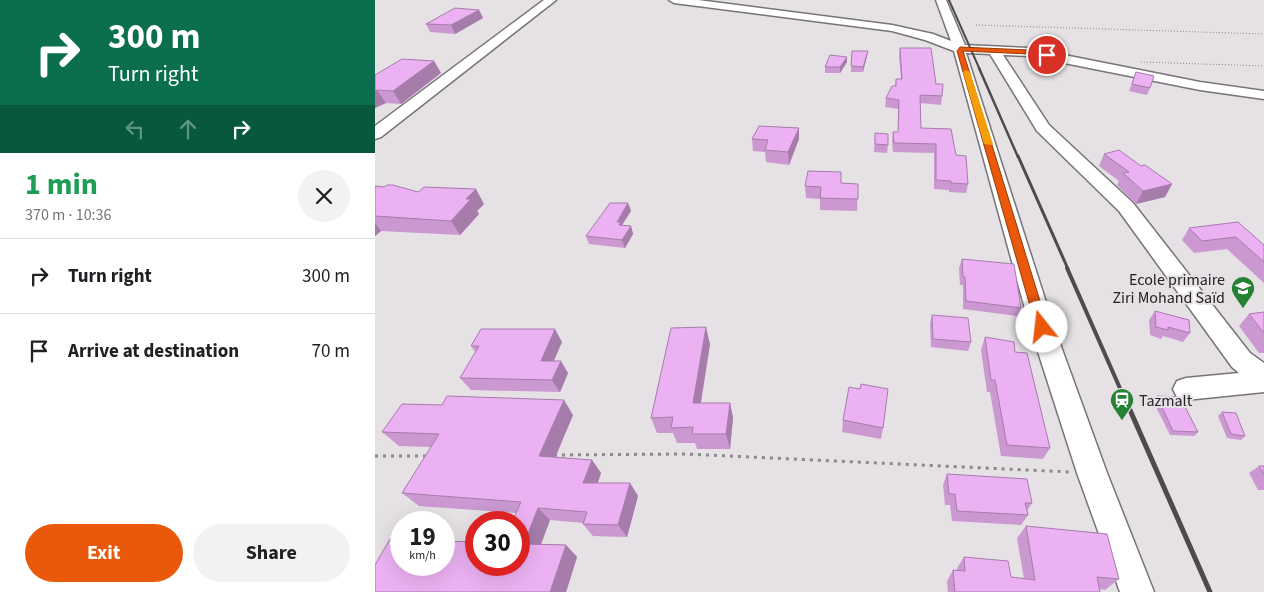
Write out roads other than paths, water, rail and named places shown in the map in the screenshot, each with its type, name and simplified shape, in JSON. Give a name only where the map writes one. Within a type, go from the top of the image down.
[{"type":"street","points":[[375,134],[551,0]]},
{"type":"street","points":[[674,0],[892,28],[929,37],[960,49],[1029,52],[1191,85],[1264,95]]},
{"type":"street","points":[[941,0],[960,49],[1042,327],[1092,473],[1137,592]]},
{"type":"street","points":[[994,51],[1043,128],[1126,207],[1241,360],[1264,379]]},
{"type":"street","points":[[1186,390],[1264,379]]},
{"type":"railway","points":[[949,0],[980,70]]},
{"type":"railway","points":[[979,68],[1018,157]]},
{"type":"railway","points":[[1018,156],[1068,269]]},
{"type":"railway","points":[[1067,268],[1130,411]]},
{"type":"railway","points":[[1130,410],[1210,592]]},
{"type":"place","name":"Ecole primaire Ziri Mohand Saïd","points":[[1243,309]]},
{"type":"place","name":"Tazmalt","points":[[1122,421]]}]
